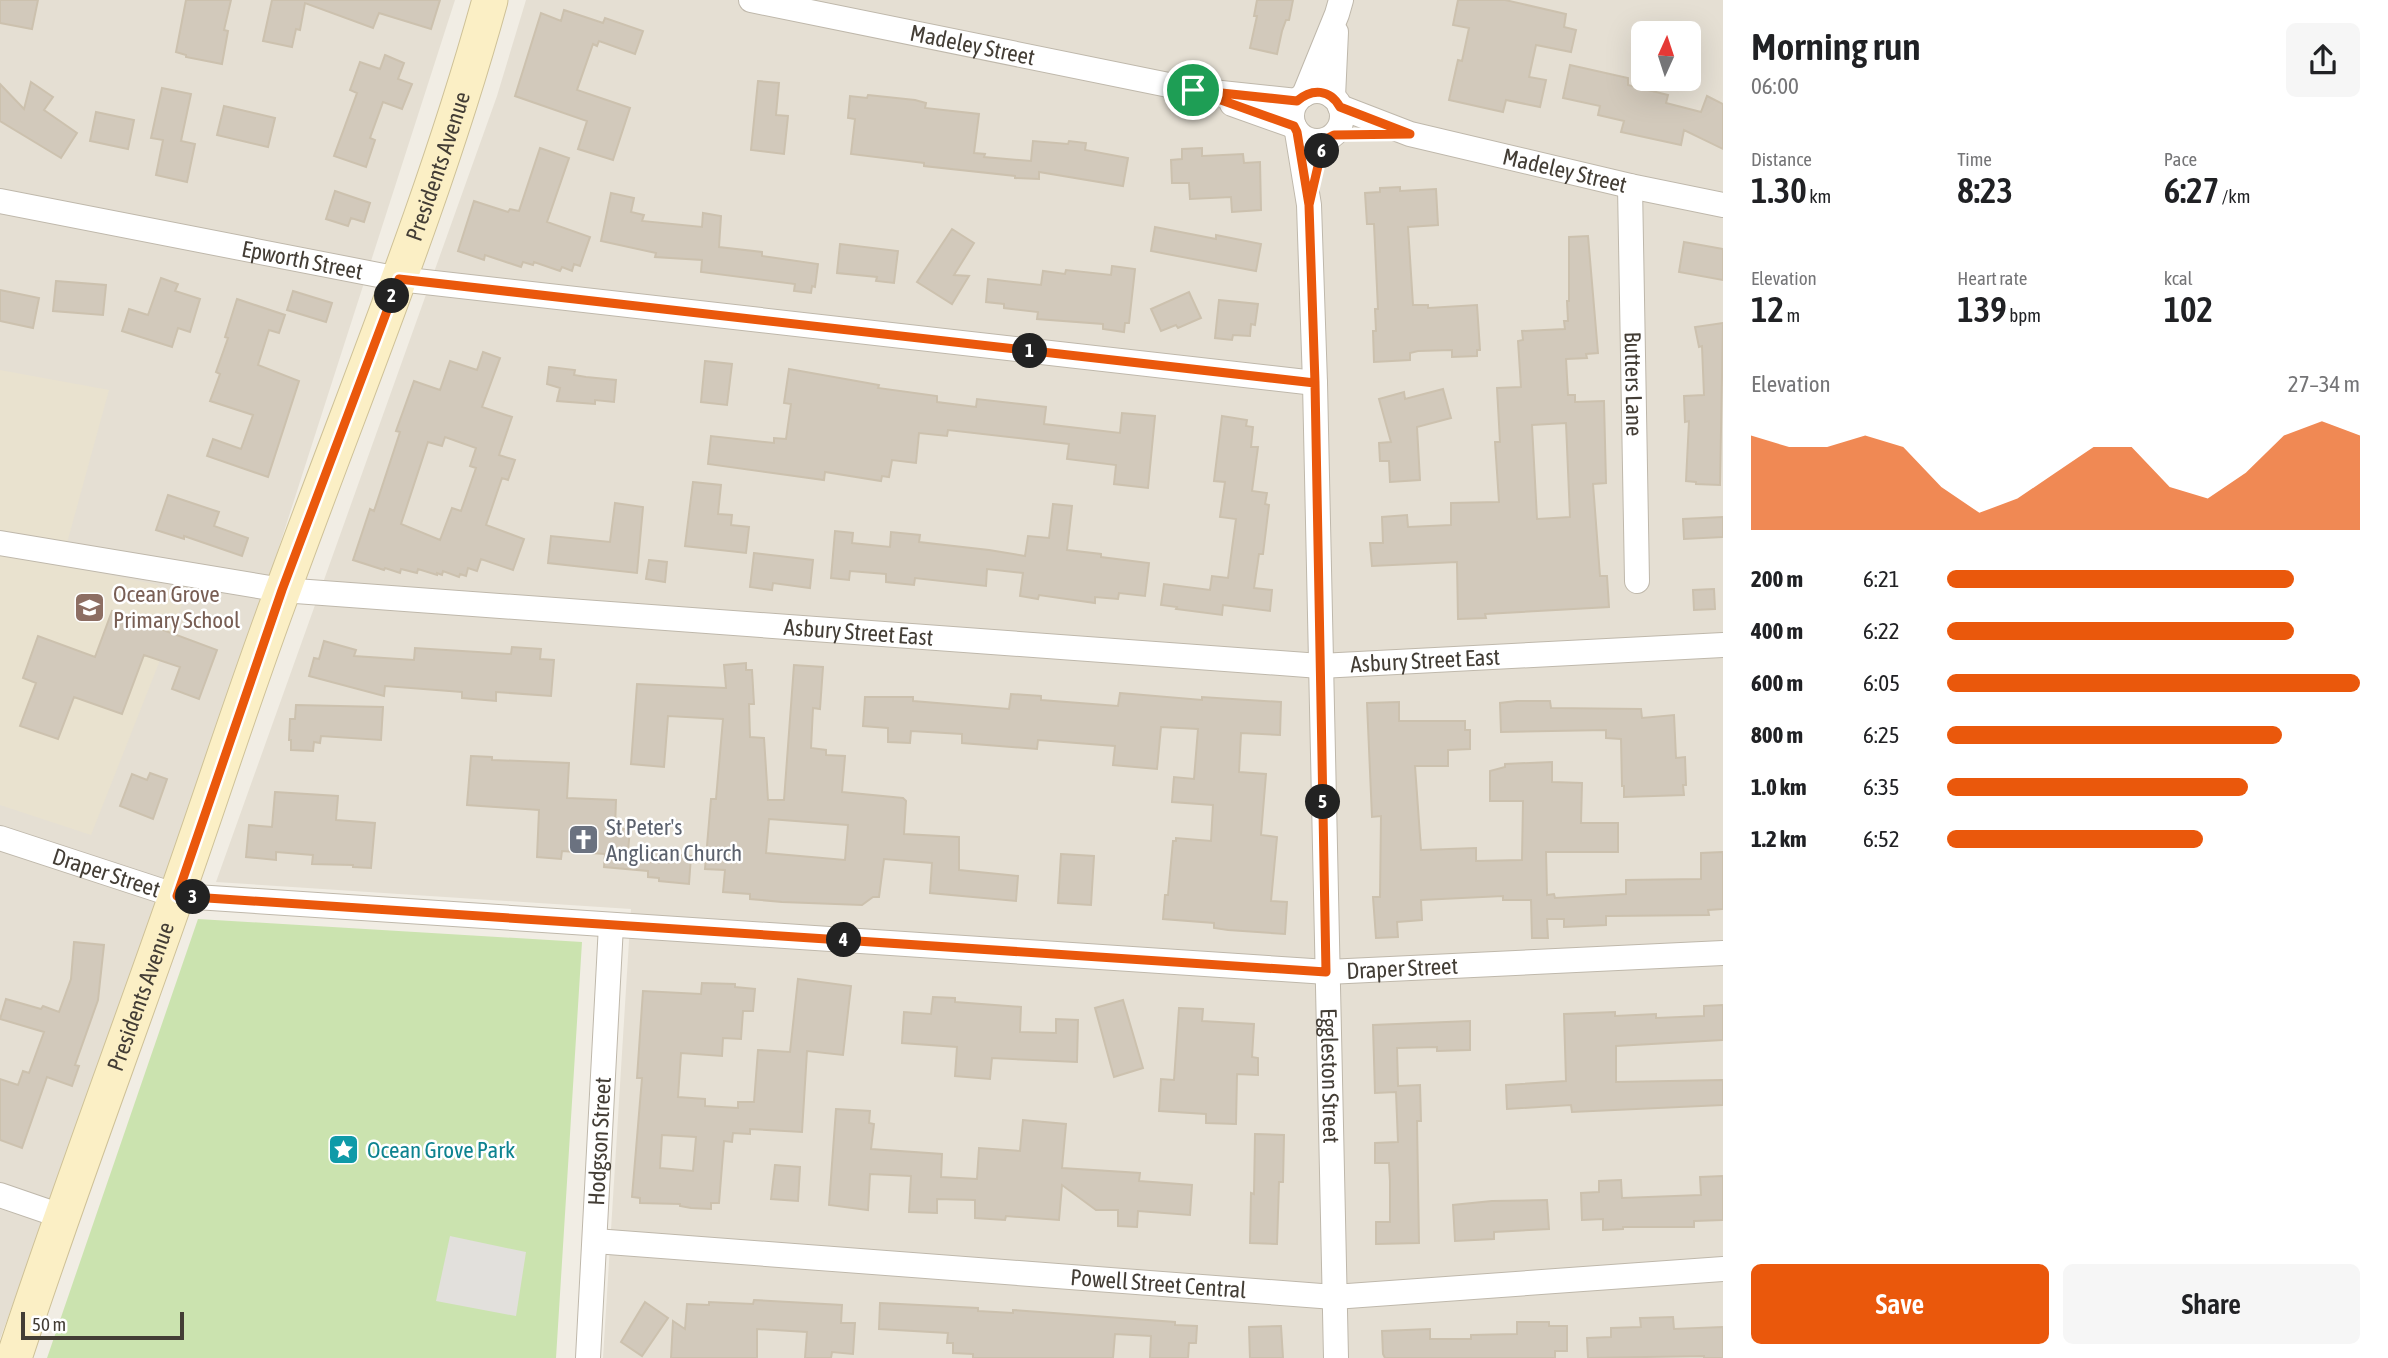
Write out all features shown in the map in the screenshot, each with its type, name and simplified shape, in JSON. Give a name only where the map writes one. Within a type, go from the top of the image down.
[{"type":"street","name":"Presidents Avenue","points":[[14,1358],[61,1216],[177,896],[282,590],[399,279],[465,92],[490,0]]},
{"type":"street","name":"Madeley Street","points":[[751,0],[1193,90],[1300,98]]},
{"type":"street","points":[[1339,7],[1336,102],[1341,122],[1329,137],[1314,141],[1304,138],[1295,129],[1292,117],[1339,7]]},
{"type":"street","name":"Madeley Street","points":[[1193,90],[1295,129]]},
{"type":"street","points":[[1300,98],[1319,91],[1336,102]]},
{"type":"street","name":"Madeley Street","points":[[1336,102],[1410,134],[1723,205]]},
{"type":"street","name":"Eggleston Street","points":[[1295,129],[1309,205],[1315,383],[1336,1358]]},
{"type":"street","name":"Madeley Street","points":[[1329,137],[1410,134]]},
{"type":"street","name":"Eggleston Street","points":[[1309,205],[1329,137]]},
{"type":"street","name":"Butters Lane","points":[[1630,186],[1637,581]]},
{"type":"street","name":"Epworth Street","points":[[0,201],[399,279],[1315,383]]},
{"type":"street","name":"Asbury Street East","points":[[0,543],[282,590],[1320,666],[1723,645]]},
{"type":"street","name":"Draper Street","points":[[0,838],[177,896],[611,925],[1326,972],[1723,953]]},
{"type":"street","name":"Hodgson Street","points":[[588,1358],[611,925]]},
{"type":"street","points":[[0,1195],[61,1216]]},
{"type":"street","name":"Powell Street Central","points":[[595,1241],[1334,1297],[1723,1269]]},
{"type":"shaded area","points":[[0,0],[455,0],[196,805],[0,1339]]},
{"type":"shaded area","points":[[526,0],[1723,0],[1723,1358],[603,1358],[631,909],[216,882],[497,96]]},
{"type":"shaded area","name":"Ocean Grove Primary School","points":[[0,370],[109,390],[61,565],[154,584],[185,597],[91,835],[0,805]]},
{"type":"shaded area","points":[[450,1236],[526,1252],[516,1316],[436,1301]]},
{"type":"green space","name":"Ocean Grove Park","points":[[198,919],[582,942],[556,1358],[47,1358]]},
{"type":"building","points":[[0,0],[38,0],[32,29],[0,23]]},
{"type":"building","points":[[186,0],[231,0],[224,30],[228,31],[222,64],[186,57],[176,52]]},
{"type":"building","points":[[272,0],[440,0],[431,29],[379,13],[373,28],[305,3],[300,30],[296,29],[292,47],[263,41]]},
{"type":"building","points":[[1257,0],[1293,0],[1277,54],[1250,48],[1257,16],[1254,16]]},
{"type":"building","points":[[1458,0],[1505,0],[1566,14],[1564,27],[1576,30],[1571,52],[1536,45],[1529,77],[1546,80],[1540,107],[1506,100],[1503,112],[1449,100],[1469,28],[1453,25]]},
{"type":"building","points":[[564,10],[603,23],[605,18],[643,31],[635,54],[599,41],[597,46],[593,44],[577,90],[630,108],[613,160],[578,149],[587,121],[515,96],[541,13],[561,21]]},
{"type":"building","points":[[385,55],[404,63],[398,79],[412,84],[402,109],[383,102],[370,138],[375,140],[366,167],[334,156],[357,93],[350,90],[360,62],[380,69]]},
{"type":"building","points":[[1570,65],[1628,78],[1631,91],[1652,91],[1668,95],[1666,103],[1701,112],[1707,96],[1723,104],[1723,149],[1684,130],[1681,145],[1621,132],[1624,121],[1598,115],[1600,106],[1563,98]]},
{"type":"building","points":[[758,81],[779,83],[776,115],[788,116],[784,154],[751,150]]},
{"type":"building","points":[[31,82],[53,97],[44,110],[77,133],[61,158],[0,121],[0,84],[24,109]]},
{"type":"building","points":[[162,88],[191,94],[181,141],[195,144],[187,182],[156,175],[163,140],[151,138]]},
{"type":"building","points":[[868,95],[915,100],[926,103],[925,108],[979,114],[974,153],[985,154],[984,157],[1031,161],[1033,141],[1086,143],[1085,150],[1128,158],[1123,186],[1039,172],[1039,179],[1015,178],[851,154],[855,119],[848,118],[850,96],[867,98]]},
{"type":"building","points":[[224,106],[275,118],[268,147],[217,135]]},
{"type":"building","points":[[96,112],[134,120],[128,149],[90,141]]},
{"type":"building","points":[[540,148],[569,158],[547,222],[590,237],[580,266],[574,264],[572,271],[562,267],[560,271],[534,262],[533,265],[523,262],[521,267],[485,255],[484,260],[458,251],[474,201],[508,212],[510,209],[519,211]]},
{"type":"building","points":[[1202,148],[1202,156],[1243,154],[1244,163],[1260,162],[1261,210],[1232,212],[1231,197],[1190,199],[1189,183],[1172,183],[1171,160],[1182,159],[1182,149]]},
{"type":"building","points":[[1400,187],[1400,191],[1436,189],[1438,225],[1408,227],[1413,305],[1428,305],[1428,308],[1477,305],[1480,350],[1477,350],[1477,356],[1452,357],[1452,350],[1418,351],[1410,353],[1410,360],[1374,362],[1373,331],[1376,331],[1375,309],[1378,309],[1374,224],[1367,224],[1365,193],[1380,192],[1380,188]]},
{"type":"building","points":[[335,191],[370,203],[364,222],[351,218],[348,226],[326,219]]},
{"type":"building","points":[[611,193],[634,198],[631,212],[644,215],[642,221],[702,227],[703,213],[721,216],[719,247],[762,252],[762,256],[818,264],[815,287],[812,286],[811,293],[794,291],[795,284],[701,272],[702,260],[655,257],[656,253],[601,241]]},
{"type":"building","points":[[1155,227],[1216,239],[1216,235],[1261,244],[1256,271],[1151,251]]},
{"type":"building","points":[[952,229],[974,243],[954,275],[969,276],[952,304],[917,282]]},
{"type":"building","points":[[1588,236],[1598,353],[1586,354],[1587,358],[1566,359],[1568,395],[1575,395],[1575,402],[1604,401],[1606,483],[1593,484],[1600,576],[1607,576],[1609,607],[1485,614],[1486,618],[1458,619],[1457,562],[1372,566],[1370,543],[1383,543],[1382,517],[1407,515],[1408,527],[1451,525],[1451,503],[1499,502],[1495,442],[1500,442],[1497,388],[1521,387],[1518,341],[1523,340],[1522,331],[1565,329],[1564,321],[1568,321],[1569,301],[1569,237]],"holes":[[[1566,423],[1570,517],[1537,519],[1532,425]]]},
{"type":"building","points":[[1684,242],[1723,249],[1723,280],[1679,272]]},
{"type":"building","points":[[840,244],[898,251],[894,283],[876,281],[877,277],[837,273]]},
{"type":"building","points":[[1112,266],[1135,269],[1129,323],[1125,323],[1124,332],[1103,329],[1103,324],[1037,319],[1038,312],[1004,308],[1004,304],[986,302],[988,279],[1041,285],[1043,271],[1065,274],[1066,270],[1111,275]]},
{"type":"building","points":[[161,278],[178,284],[175,291],[200,299],[190,332],[178,328],[172,347],[122,331],[129,309],[148,315]]},
{"type":"building","points":[[56,281],[106,285],[103,315],[53,311]]},
{"type":"building","points":[[0,290],[39,298],[33,328],[0,321]]},
{"type":"building","points":[[293,291],[332,303],[326,322],[287,310]]},
{"type":"building","points":[[1189,292],[1201,318],[1178,328],[1176,325],[1161,331],[1151,309]]},
{"type":"building","points":[[237,299],[285,315],[279,333],[269,330],[258,365],[299,381],[268,477],[207,456],[213,439],[241,449],[253,415],[210,401],[220,374],[216,372],[228,338],[225,337]]},
{"type":"building","points":[[1219,300],[1258,304],[1255,325],[1251,324],[1250,336],[1233,335],[1232,340],[1215,338]]},
{"type":"building","points":[[1723,323],[1720,485],[1696,484],[1686,481],[1689,421],[1685,422],[1684,396],[1704,395],[1702,346],[1699,347],[1695,327]]},
{"type":"building","points":[[483,352],[500,358],[482,407],[512,417],[499,455],[515,460],[508,480],[502,478],[486,525],[524,539],[513,570],[481,559],[477,571],[468,568],[466,576],[460,574],[459,577],[443,571],[442,575],[437,575],[418,569],[417,573],[401,569],[400,573],[353,560],[370,509],[374,511],[400,432],[396,431],[414,381],[440,390],[450,361],[477,370]],"holes":[[[445,437],[476,448],[470,466],[476,468],[461,511],[452,508],[440,540],[401,524],[428,442],[442,446]]]},
{"type":"building","points":[[705,361],[732,364],[727,405],[701,402]]},
{"type":"building","points":[[549,367],[575,370],[574,375],[616,380],[614,402],[595,400],[595,404],[557,401],[560,388],[547,384]]},
{"type":"building","points":[[789,369],[879,385],[878,388],[937,396],[937,402],[976,407],[977,399],[1046,407],[1044,424],[1120,433],[1122,413],[1155,416],[1148,488],[1114,484],[1116,465],[1067,459],[1069,444],[948,430],[947,436],[919,433],[916,463],[892,460],[889,477],[882,476],[881,481],[825,472],[824,480],[708,464],[711,436],[774,443],[774,438],[786,439],[791,404],[784,403]]},
{"type":"building","points":[[1443,389],[1451,418],[1417,427],[1420,480],[1390,482],[1389,461],[1380,461],[1379,443],[1391,442],[1379,399],[1404,392],[1405,399]]},
{"type":"building","points":[[1222,416],[1247,420],[1246,426],[1253,427],[1251,447],[1258,447],[1252,491],[1267,493],[1265,504],[1269,505],[1263,554],[1259,554],[1254,588],[1272,590],[1270,611],[1223,605],[1222,615],[1161,605],[1164,584],[1210,590],[1212,576],[1228,578],[1236,519],[1220,517],[1225,482],[1214,481]]},
{"type":"building","points":[[693,482],[721,485],[718,514],[732,515],[731,525],[749,527],[746,553],[685,546]]},
{"type":"building","points":[[168,495],[219,512],[214,526],[248,538],[242,556],[184,536],[184,539],[156,530]]},
{"type":"building","points":[[615,503],[643,507],[637,573],[548,563],[551,536],[610,542]]},
{"type":"building","points":[[1053,504],[1072,506],[1067,550],[1149,563],[1145,596],[1119,593],[1118,599],[1095,597],[1095,603],[1039,595],[1038,599],[1020,596],[1023,573],[987,569],[986,586],[915,578],[914,585],[886,582],[886,574],[850,571],[849,580],[831,578],[835,531],[853,533],[852,543],[890,547],[891,532],[920,535],[919,542],[1025,556],[1028,536],[1049,538]]},
{"type":"building","points":[[1723,517],[1723,537],[1684,539],[1683,519]]},
{"type":"building","points":[[754,553],[813,560],[810,588],[773,583],[772,590],[750,587]]},
{"type":"building","points":[[649,560],[667,562],[665,582],[646,579]]},
{"type":"building","points":[[1714,589],[1715,609],[1694,610],[1693,590]]},
{"type":"building","points":[[112,611],[217,650],[199,699],[172,689],[180,667],[144,655],[122,714],[74,697],[58,739],[20,726],[36,683],[23,678],[38,636],[95,657]]},
{"type":"building","points":[[324,641],[356,650],[354,656],[414,660],[415,648],[511,654],[512,647],[541,649],[540,659],[554,660],[551,696],[496,692],[496,701],[462,698],[462,692],[385,686],[384,696],[309,676],[314,658],[319,659]]},
{"type":"building","points":[[746,663],[746,670],[752,670],[754,704],[749,704],[750,737],[764,738],[768,800],[784,800],[794,665],[823,667],[820,709],[813,708],[811,748],[826,750],[826,755],[845,756],[842,792],[903,798],[906,801],[904,834],[959,837],[959,870],[1018,876],[1016,901],[930,893],[932,863],[884,859],[879,897],[873,897],[862,905],[782,902],[750,899],[750,894],[723,892],[725,870],[705,869],[711,799],[716,799],[723,719],[668,716],[664,767],[631,764],[637,684],[726,688],[724,665]],"holes":[[[769,819],[848,825],[845,860],[766,853]]]},
{"type":"building","points":[[1120,693],[1202,700],[1202,697],[1281,702],[1280,735],[1241,733],[1239,772],[1266,774],[1261,835],[1277,837],[1271,901],[1287,902],[1285,934],[1228,930],[1214,928],[1214,923],[1163,919],[1173,841],[1176,841],[1176,838],[1211,841],[1213,805],[1172,802],[1174,777],[1194,779],[1198,729],[1161,727],[1157,769],[1113,765],[1115,746],[1038,740],[1037,749],[962,743],[962,734],[911,731],[910,743],[888,742],[888,728],[863,726],[865,697],[913,697],[913,701],[1009,709],[1011,694],[1041,696],[1041,700],[1118,706]]},
{"type":"building","points":[[1550,701],[1551,708],[1641,709],[1642,718],[1674,715],[1676,758],[1685,757],[1684,795],[1624,797],[1621,739],[1606,738],[1606,730],[1501,732],[1500,703]]},
{"type":"building","points":[[1399,702],[1399,721],[1465,721],[1465,730],[1470,730],[1470,749],[1448,750],[1448,766],[1415,766],[1421,850],[1476,848],[1476,861],[1522,860],[1523,801],[1490,801],[1490,771],[1505,767],[1505,764],[1552,762],[1552,782],[1582,783],[1581,823],[1618,823],[1618,852],[1546,852],[1547,895],[1554,894],[1555,898],[1626,894],[1626,880],[1701,879],[1701,853],[1723,852],[1723,909],[1708,910],[1709,915],[1606,916],[1606,925],[1564,927],[1564,919],[1547,919],[1548,938],[1532,938],[1531,900],[1503,900],[1503,896],[1421,900],[1422,920],[1397,922],[1398,937],[1376,938],[1373,897],[1380,897],[1381,816],[1372,817],[1367,703]]},
{"type":"building","points":[[296,705],[383,707],[381,740],[321,736],[320,743],[314,742],[313,751],[291,750],[290,719],[295,719]]},
{"type":"building","points":[[471,756],[492,757],[492,760],[569,763],[567,798],[616,800],[615,829],[630,829],[628,851],[691,856],[689,884],[659,881],[659,878],[648,877],[648,871],[604,867],[605,854],[562,851],[561,859],[537,857],[539,810],[467,805]]},
{"type":"building","points":[[150,773],[167,779],[153,819],[120,806],[132,774],[147,780]]},
{"type":"building","points":[[275,792],[338,796],[336,820],[375,823],[371,868],[312,864],[313,855],[276,852],[276,860],[246,857],[249,825],[272,827]]},
{"type":"building","points":[[1061,854],[1094,856],[1091,905],[1058,903]]},
{"type":"building","points":[[74,942],[104,945],[98,1000],[75,1065],[79,1066],[72,1086],[47,1077],[22,1148],[0,1140],[0,1079],[18,1085],[23,1071],[29,1073],[44,1032],[0,1019],[6,999],[59,1012],[71,979]]},
{"type":"building","points":[[798,979],[851,986],[843,1055],[807,1051],[802,1132],[750,1129],[750,1134],[733,1133],[732,1142],[724,1141],[719,1203],[711,1203],[711,1209],[691,1208],[680,1204],[640,1203],[640,1198],[632,1197],[642,1078],[637,1078],[643,991],[701,994],[702,983],[735,984],[735,987],[755,989],[753,1011],[743,1011],[741,1039],[723,1038],[722,1056],[681,1053],[678,1097],[705,1099],[705,1106],[738,1108],[738,1102],[754,1102],[758,1050],[790,1052]],"holes":[[[662,1135],[696,1137],[693,1171],[660,1168]]]},
{"type":"building","points":[[933,997],[955,998],[955,1002],[1021,1007],[1020,1032],[1056,1033],[1056,1019],[1078,1020],[1077,1062],[992,1058],[990,1079],[955,1076],[957,1047],[902,1043],[904,1012],[931,1014]]},
{"type":"building","points":[[1123,1000],[1143,1068],[1114,1077],[1095,1008]]},
{"type":"building","points":[[1723,1005],[1723,1040],[1616,1046],[1616,1082],[1723,1080],[1723,1105],[1572,1112],[1571,1105],[1507,1109],[1506,1085],[1566,1081],[1564,1014],[1615,1012],[1615,1016],[1656,1014],[1656,1018],[1704,1016],[1704,1006]]},
{"type":"building","points":[[1179,1008],[1203,1009],[1202,1021],[1254,1024],[1252,1057],[1258,1058],[1258,1075],[1237,1074],[1236,1124],[1206,1123],[1206,1114],[1159,1111],[1161,1079],[1174,1080]]},
{"type":"building","points":[[1470,1021],[1470,1050],[1397,1048],[1398,1086],[1420,1085],[1421,1121],[1417,1121],[1419,1243],[1376,1244],[1376,1222],[1390,1222],[1390,1181],[1389,1163],[1375,1163],[1375,1143],[1398,1142],[1396,1092],[1375,1093],[1373,1025]]},
{"type":"building","points":[[836,1109],[870,1111],[869,1123],[874,1124],[871,1149],[942,1154],[941,1177],[977,1179],[979,1148],[1020,1151],[1023,1120],[1066,1124],[1062,1168],[1140,1173],[1139,1181],[1192,1185],[1190,1215],[1138,1211],[1137,1227],[1118,1226],[1118,1210],[1096,1210],[1062,1185],[1059,1220],[1006,1216],[1005,1220],[975,1218],[975,1200],[937,1199],[937,1213],[909,1212],[911,1176],[870,1174],[868,1210],[829,1205]]},
{"type":"building","points":[[1255,1134],[1284,1135],[1277,1244],[1250,1243]]},
{"type":"building","points":[[775,1165],[800,1167],[798,1201],[771,1199]]},
{"type":"building","points":[[1723,1176],[1723,1220],[1694,1221],[1694,1227],[1623,1227],[1603,1230],[1603,1219],[1582,1220],[1581,1193],[1599,1192],[1599,1181],[1621,1180],[1622,1198],[1701,1195],[1700,1177]]},
{"type":"building","points":[[1547,1200],[1549,1229],[1494,1232],[1494,1239],[1455,1241],[1453,1205]]},
{"type":"building","points":[[754,1300],[842,1305],[841,1323],[855,1323],[853,1354],[832,1352],[831,1358],[805,1358],[807,1332],[757,1329],[757,1358],[671,1358],[673,1321],[685,1329],[687,1304],[753,1304]]},
{"type":"building","points":[[645,1302],[668,1318],[642,1356],[621,1342]]},
{"type":"building","points":[[880,1303],[1175,1322],[1175,1325],[1197,1326],[1196,1343],[1189,1343],[1188,1358],[1150,1358],[1151,1336],[1115,1334],[1113,1358],[973,1358],[973,1354],[953,1353],[953,1343],[947,1343],[948,1333],[879,1329]]},
{"type":"building","points":[[1673,1317],[1674,1329],[1723,1327],[1723,1358],[1588,1358],[1587,1338],[1611,1337],[1611,1328],[1641,1327],[1640,1318]]},
{"type":"building","points":[[1517,1322],[1549,1322],[1549,1326],[1567,1326],[1567,1351],[1555,1351],[1555,1358],[1385,1358],[1383,1354],[1382,1331],[1430,1329],[1430,1339],[1471,1339],[1471,1335],[1517,1334]]},
{"type":"building","points":[[1281,1326],[1283,1358],[1250,1358],[1249,1327]]},
{"type":"place","name":"Ocean Grove Primary School","points":[[90,607]]},
{"type":"place","name":"St Peter's Anglican Church","points":[[583,840]]},
{"type":"place","name":"Ocean Grove Park","points":[[344,1150]]},
{"type":"route","points":[[1193,90],[1294,126],[1297,132],[1309,205],[1315,383],[399,279],[282,590],[177,896],[1326,972],[1315,383],[1312,294],[1309,205],[1324,140],[1334,135],[1410,134],[1340,107],[1333,97],[1319,91],[1304,95],[1297,101],[1193,90]]}]
